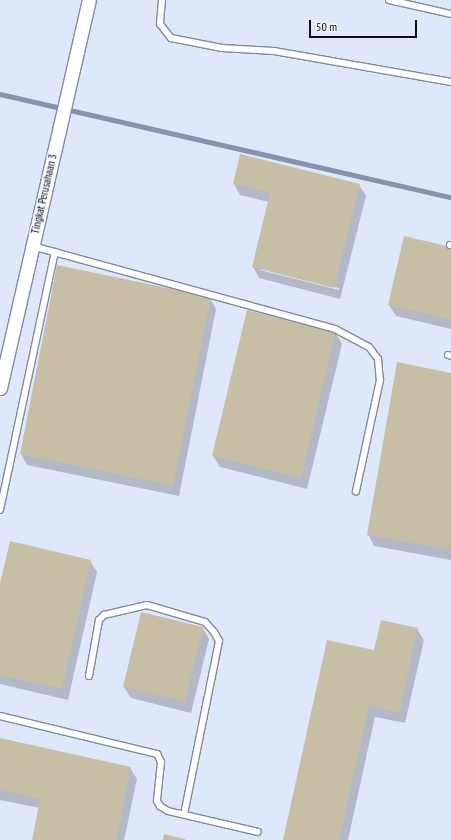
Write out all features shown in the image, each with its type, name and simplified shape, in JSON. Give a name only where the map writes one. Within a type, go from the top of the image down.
[{"type":"street","name":"Tingkat Perusahaan 3","points":[[0,388],[88,0]]},
{"type":"lane","points":[[162,0],[160,24],[171,38],[222,48],[274,50],[451,82]]},
{"type":"lane","points":[[389,0],[451,14]]},
{"type":"lane","points":[[32,246],[335,329],[369,347],[378,359],[380,380],[356,491]]},
{"type":"lane","points":[[0,510],[55,252]]},
{"type":"lane","points":[[89,676],[99,620],[104,615],[147,605],[206,622],[214,632],[219,641],[184,814]]},
{"type":"lane","points":[[0,716],[157,754],[161,762],[157,801],[164,809],[258,832]]},
{"type":"building","points":[[240,154],[360,184],[334,288],[252,267],[270,193],[233,184]]},
{"type":"building","points":[[404,236],[451,247],[451,320],[388,305]]},
{"type":"building","points":[[57,265],[211,297],[173,486],[20,454]]},
{"type":"building","points":[[247,310],[336,331],[301,478],[212,456]]},
{"type":"building","points":[[397,362],[451,373],[451,550],[367,535]]},
{"type":"building","points":[[10,541],[91,560],[62,689],[0,675],[0,584]]},
{"type":"building","points":[[141,612],[203,627],[185,702],[123,687]]},
{"type":"building","points":[[381,620],[418,628],[399,713],[369,706],[339,840],[283,840],[327,640],[374,650]]},
{"type":"building","points":[[0,738],[131,767],[116,840],[32,840],[40,799],[0,790]]},
{"type":"building","points":[[164,834],[185,839],[185,840],[163,840]]},
{"type":"waterway","points":[[0,94],[451,197]]}]
